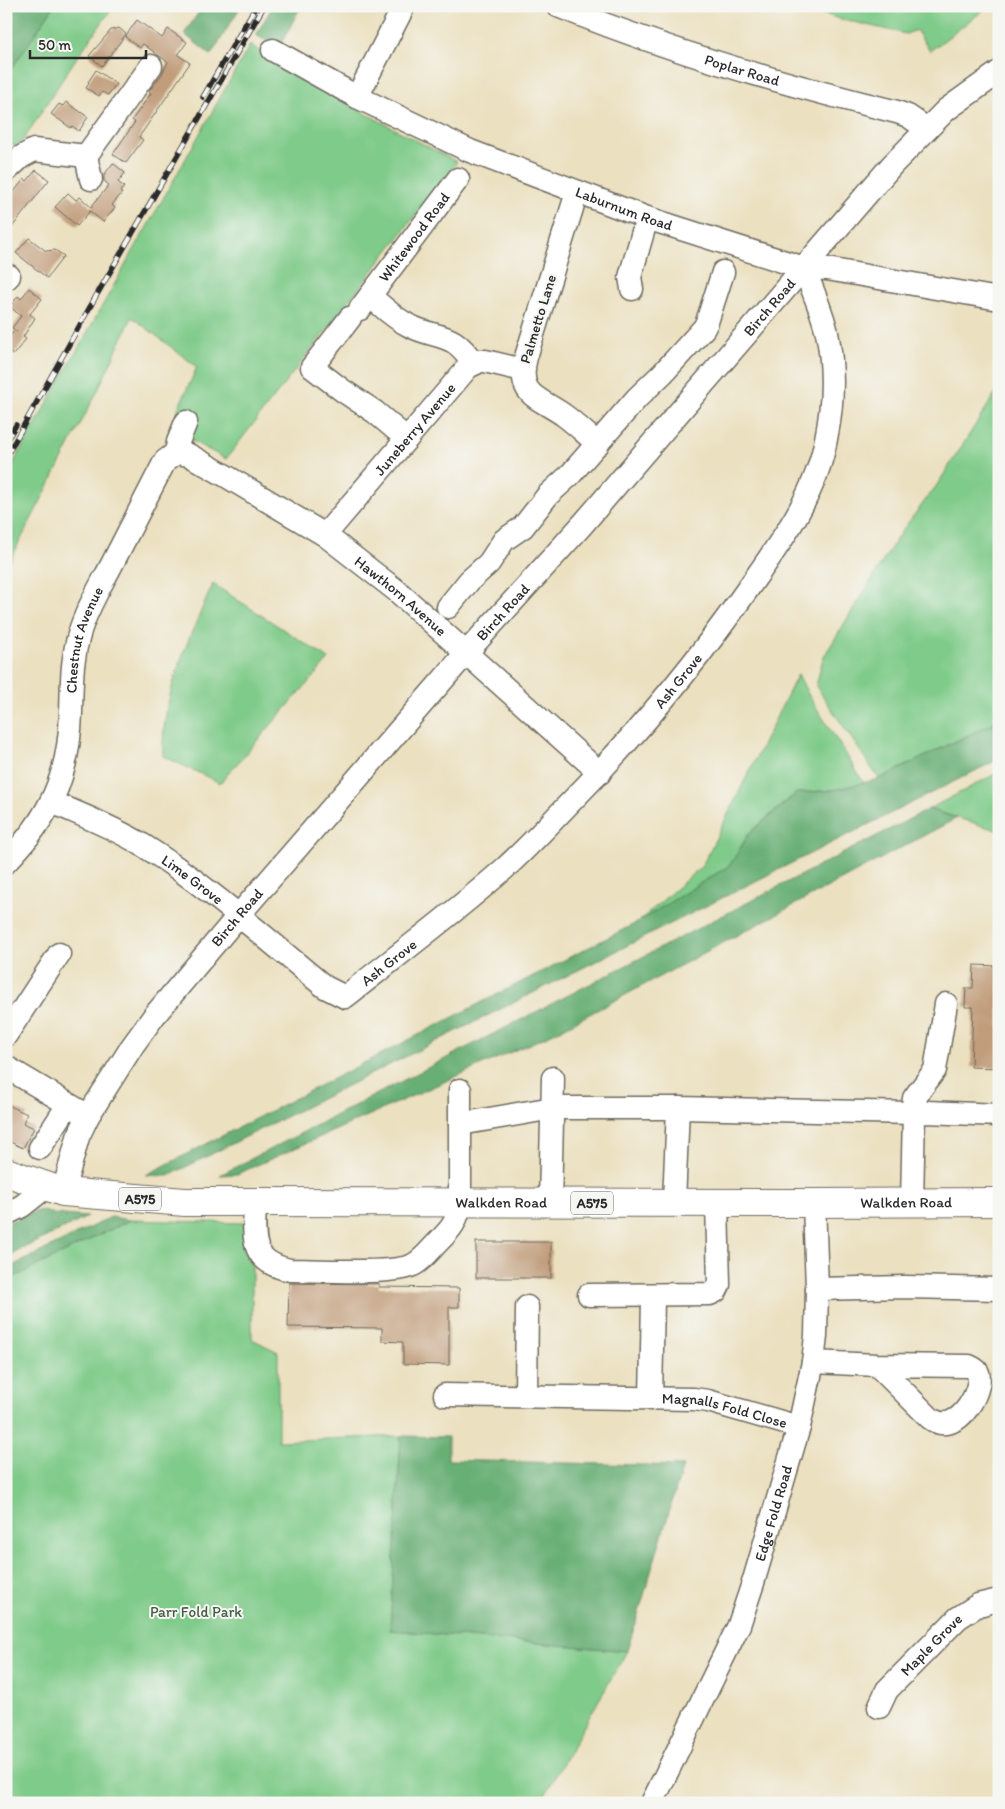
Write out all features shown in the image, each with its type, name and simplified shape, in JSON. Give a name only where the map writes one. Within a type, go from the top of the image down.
[{"type":"main road","name":"Walkden Road","points":[[6,1172],[54,1190],[96,1196],[185,1202],[999,1202]]},
{"type":"street","points":[[357,97],[404,6]]},
{"type":"street","name":"Poplar Road","points":[[558,6],[647,40],[758,76],[897,112],[908,116],[926,129]]},
{"type":"street","name":"Laburnum Road","points":[[273,50],[357,97],[470,151],[647,218],[804,268],[826,269],[999,299]]},
{"type":"street","points":[[92,179],[86,156],[138,73]]},
{"type":"street","name":"Birch Road","points":[[54,1190],[88,1116],[133,1044],[154,1016],[238,916],[467,652],[582,525],[892,165],[946,110],[997,78]]},
{"type":"street","points":[[6,171],[21,157],[34,150],[86,156]]},
{"type":"street","name":"Whitewood Road","points":[[407,438],[375,412],[312,367],[365,302],[458,179]]},
{"type":"street","name":"Palmetto Lane","points":[[577,192],[523,370],[523,378],[533,395],[564,415],[598,444]]},
{"type":"street","points":[[632,289],[630,277],[647,218]]},
{"type":"street","name":"Ash Grove","points":[[345,997],[504,869],[600,773],[671,691],[777,547],[798,513],[820,465],[826,439],[831,398],[831,357],[827,332],[804,268]]},
{"type":"street","points":[[448,607],[468,594],[504,540],[524,527],[548,494],[570,475],[637,398],[704,328],[723,296],[723,272]]},
{"type":"street","name":"Whitewood Road","points":[[365,302],[408,325],[448,338],[458,344],[474,364]]},
{"type":"street","points":[[474,364],[485,361],[523,370]]},
{"type":"street","name":"Juneberry Avenue","points":[[325,535],[464,371],[474,364]]},
{"type":"street","name":"Chestnut Avenue","points":[[6,862],[35,830],[52,802],[63,771],[70,740],[71,672],[80,628],[165,461],[176,453],[186,422]]},
{"type":"street","name":"Hawthorn Avenue","points":[[176,453],[189,455],[325,535],[397,591],[600,773]]},
{"type":"street","name":"Lime Grove","points":[[52,802],[118,831],[141,844],[200,884],[325,987],[345,997]]},
{"type":"street","points":[[6,1036],[59,954]]},
{"type":"street","points":[[912,1201],[914,1098],[935,1070],[946,1004]]},
{"type":"street","points":[[6,1067],[88,1116]]},
{"type":"street","points":[[550,1203],[554,1078]]},
{"type":"street","points":[[255,1203],[255,1243],[258,1251],[271,1265],[290,1270],[386,1270],[411,1266],[419,1261],[444,1236],[458,1219],[460,1203],[460,1090]]},
{"type":"street","points":[[40,1148],[68,1104]]},
{"type":"street","points":[[460,1124],[552,1108],[678,1108],[999,1115]]},
{"type":"street","points":[[674,1202],[678,1108]]},
{"type":"street","points":[[6,1214],[54,1190]]},
{"type":"street","points":[[589,1295],[710,1294],[716,1291],[719,1285],[717,1202]]},
{"type":"street","name":"Edge Fold Road","points":[[652,1803],[739,1624],[799,1427],[813,1362],[816,1289],[814,1203]]},
{"type":"street","points":[[816,1289],[905,1287],[999,1289]]},
{"type":"street","name":"Magnalls Fold Close","points":[[651,1399],[653,1298]]},
{"type":"street","points":[[526,1396],[527,1307]]},
{"type":"street","points":[[813,1362],[877,1365]]},
{"type":"street","name":"Magnalls Fold Close","points":[[445,1395],[708,1401],[799,1427]]},
{"type":"street","name":"Maple Grove","points":[[878,1707],[888,1690],[958,1618],[978,1605],[999,1600]]},
{"type":"green space","points":[[6,6],[54,6],[6,77]]},
{"type":"green space","points":[[54,6],[114,6],[75,60],[24,139],[16,147],[6,140],[6,77]]},
{"type":"green space","points":[[203,6],[241,6],[211,55],[184,34]]},
{"type":"green space","points":[[273,6],[301,6],[279,48],[256,35]]},
{"type":"green space","points":[[801,6],[989,6],[930,51],[916,30],[906,34],[836,18]]},
{"type":"green space","points":[[250,45],[328,90],[329,94],[457,162],[226,459],[192,441],[190,434],[194,419],[177,411],[197,367],[132,317],[97,392],[6,568],[6,476]]},
{"type":"green space","points":[[999,388],[999,720],[879,779],[816,686],[823,658],[901,532],[937,485]]},
{"type":"green space","points":[[213,584],[329,659],[220,783],[163,756],[167,711],[178,667]]},
{"type":"green space","points":[[798,674],[809,696],[864,783],[833,790],[796,793],[749,833],[730,865],[638,922],[702,866]]},
{"type":"green space","points":[[999,720],[999,759],[168,1176],[146,1175],[638,922],[730,865],[749,834],[797,793],[833,790],[879,779]]},
{"type":"green space","points":[[999,772],[999,831],[929,809]]},
{"type":"green space","points":[[929,809],[957,818],[554,1033],[237,1174],[220,1175]]},
{"type":"green space","points":[[40,1210],[54,1214],[87,1217],[6,1257],[6,1223]]},
{"type":"green space","points":[[111,1217],[130,1220],[6,1281],[6,1269]]},
{"type":"green space","name":"Parr Fold Park","points":[[130,1220],[244,1223],[252,1258],[252,1339],[278,1352],[278,1441],[401,1436],[390,1630],[627,1651],[540,1803],[6,1803],[6,1281]]},
{"type":"green space","points":[[401,1436],[448,1437],[448,1460],[683,1466],[627,1651],[390,1630]]},
{"type":"building","points":[[137,20],[162,38],[168,29],[187,42],[178,55],[190,63],[139,137],[143,140],[126,163],[113,154],[135,122],[132,120],[151,93],[149,91],[162,74],[168,62],[143,44],[140,48],[125,37]]},
{"type":"building","points":[[119,28],[126,34],[102,66],[89,56],[111,30]]},
{"type":"building","points":[[96,70],[116,84],[108,95],[102,92],[99,96],[86,88]]},
{"type":"building","points":[[66,102],[88,117],[79,131],[72,126],[71,128],[51,114],[59,104],[63,106]]},
{"type":"building","points":[[113,163],[125,173],[118,182],[124,187],[120,192],[122,193],[112,205],[115,208],[103,222],[90,211],[77,226],[55,207],[68,193],[76,200],[80,197],[91,207],[109,185],[104,181],[104,175]]},
{"type":"building","points":[[36,170],[49,180],[6,235],[6,202],[24,179],[27,181]]},
{"type":"building","points":[[29,238],[46,251],[55,250],[64,256],[47,278],[16,253]]},
{"type":"building","points":[[29,288],[42,299],[30,314],[35,318],[23,337],[26,339],[13,355],[6,349],[6,341],[15,330],[12,328],[21,316],[10,307],[18,296],[21,299]]},
{"type":"building","points":[[974,965],[999,966],[999,1068],[971,1067],[973,1007],[965,1007],[966,988],[973,988]]},
{"type":"building","points":[[6,1104],[27,1114],[23,1123],[34,1128],[23,1148],[6,1140]]},
{"type":"building","points":[[476,1242],[551,1242],[551,1278],[476,1278]]},
{"type":"building","points":[[289,1283],[379,1284],[379,1287],[459,1288],[459,1307],[449,1307],[449,1365],[403,1364],[403,1342],[382,1341],[382,1328],[288,1327]]},
{"type":"railway","points":[[203,97],[256,6]]},
{"type":"railway","points":[[6,457],[95,298],[264,6]]},
{"type":"railway","points":[[6,441],[16,425]]}]
